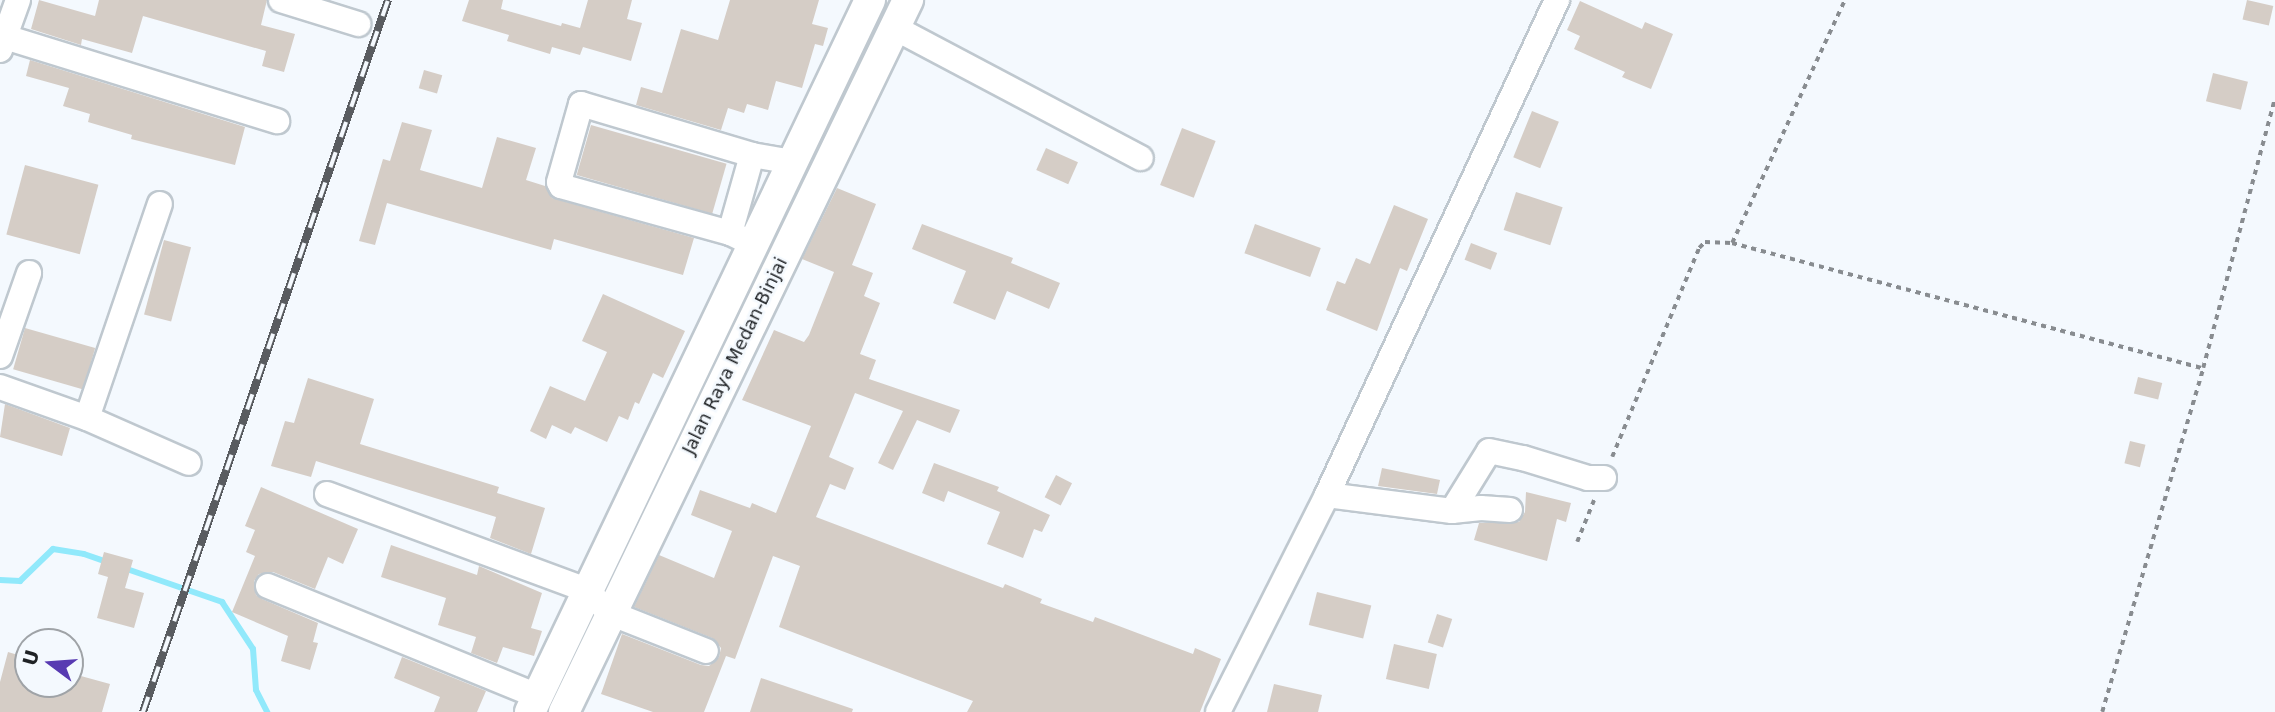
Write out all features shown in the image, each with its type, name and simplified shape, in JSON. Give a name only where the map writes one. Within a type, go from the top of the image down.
[{"type":"main road","name":"Jalan Raya Medan-Binjai","points":[[534,704],[743,239],[792,162],[870,0]]},
{"type":"main road","name":"Jalan Raya Medan-Binjai","points":[[564,712],[908,0]]},
{"type":"street","points":[[18,0],[2,44],[277,121]]},
{"type":"street","points":[[281,0],[358,24]]},
{"type":"street","points":[[1218,712],[1327,495],[1557,0]]},
{"type":"street","points":[[895,28],[1141,158]]},
{"type":"street","points":[[752,155],[743,239],[561,186],[559,182],[581,104],[752,155],[792,162]]},
{"type":"street","points":[[87,418],[160,204]]},
{"type":"street","points":[[0,356],[29,272]]},
{"type":"street","points":[[0,387],[87,418],[189,463]]},
{"type":"street","points":[[1452,511],[1489,451],[1523,458],[1588,478],[1604,478]]},
{"type":"street","points":[[327,494],[586,590],[610,613],[706,651]]},
{"type":"street","points":[[1327,495],[1452,511],[1481,508],[1510,510]]},
{"type":"street","points":[[268,586],[534,704]]},
{"type":"path","points":[[1732,243],[1844,0]]},
{"type":"path","points":[[2102,712],[2203,368],[2275,98]]},
{"type":"path","points":[[1577,542],[1699,248],[1705,242],[1732,243],[2203,368]]},
{"type":"building","points":[[39,0],[95,16],[99,0],[267,0],[261,25],[295,34],[284,72],[262,66],[266,51],[143,16],[132,53],[82,39],[81,45],[31,29]]},
{"type":"building","points":[[469,0],[503,0],[501,9],[561,26],[562,23],[580,28],[588,0],[632,0],[627,19],[642,23],[631,61],[583,47],[580,55],[552,47],[550,54],[507,41],[509,35],[462,21]]},
{"type":"building","points":[[730,0],[819,0],[812,24],[828,28],[823,46],[815,44],[802,88],[776,81],[768,110],[747,104],[744,113],[728,108],[721,130],[636,105],[641,87],[662,93],[681,29],[718,40]]},
{"type":"building","points":[[2247,0],[2273,6],[2269,26],[2243,19]]},
{"type":"building","points":[[1580,1],[1642,29],[1645,22],[1673,34],[1651,89],[1622,77],[1625,72],[1574,49],[1580,36],[1567,30]]},
{"type":"building","points":[[30,60],[245,127],[235,165],[131,139],[132,135],[88,122],[90,114],[63,106],[69,88],[26,76]]},
{"type":"building","points":[[424,70],[442,75],[437,94],[419,88]]},
{"type":"building","points":[[2213,73],[2248,82],[2241,110],[2206,101]]},
{"type":"building","points":[[1532,111],[1559,122],[1540,168],[1513,157]]},
{"type":"building","points":[[402,122],[432,130],[420,170],[482,188],[497,137],[536,148],[526,180],[545,186],[552,198],[694,238],[683,275],[554,239],[551,250],[387,203],[375,245],[359,241],[383,159],[390,161]]},
{"type":"building","points":[[591,125],[727,164],[712,214],[577,175]]},
{"type":"building","points":[[1182,128],[1216,141],[1194,198],[1160,185]]},
{"type":"building","points":[[1046,148],[1078,162],[1068,184],[1036,170]]},
{"type":"building","points":[[25,165],[98,185],[80,254],[6,235]]},
{"type":"building","points":[[837,188],[876,204],[852,265],[873,273],[864,296],[880,303],[860,354],[876,360],[869,379],[960,410],[950,433],[917,420],[893,470],[878,463],[903,411],[855,393],[829,457],[854,468],[845,490],[830,484],[816,517],[1003,588],[1005,584],[1042,599],[1040,603],[1093,622],[1095,617],[1193,654],[1195,648],[1221,659],[1200,712],[967,712],[973,701],[779,627],[800,566],[773,556],[735,659],[726,656],[704,712],[653,712],[601,694],[622,634],[701,665],[709,666],[719,657],[721,648],[712,638],[634,607],[659,555],[714,578],[732,531],[691,515],[700,490],[750,508],[752,503],[776,513],[811,426],[742,400],[774,330],[804,342],[809,335],[834,272],[802,259]]},
{"type":"building","points":[[1516,192],[1563,207],[1550,245],[1504,230]]},
{"type":"building","points":[[1394,205],[1428,219],[1407,271],[1400,268],[1377,331],[1326,310],[1337,281],[1345,284],[1356,258],[1370,264]]},
{"type":"building","points":[[922,224],[1013,258],[1011,263],[1060,283],[1049,309],[1007,291],[995,320],[953,303],[966,271],[912,249]]},
{"type":"building","points":[[1255,224],[1321,248],[1310,277],[1244,253]]},
{"type":"building","points":[[164,240],[191,247],[171,322],[144,314]]},
{"type":"building","points":[[1471,243],[1497,253],[1491,270],[1465,260]]},
{"type":"building","points":[[603,294],[685,331],[663,378],[653,373],[639,404],[635,402],[628,420],[619,416],[607,442],[575,427],[571,434],[552,425],[546,439],[530,431],[550,386],[585,401],[607,352],[582,341]]},
{"type":"building","points":[[25,328],[95,348],[83,389],[13,369]]},
{"type":"building","points":[[2138,377],[2162,383],[2158,400],[2134,393]]},
{"type":"building","points":[[308,378],[374,399],[360,444],[499,487],[497,493],[545,508],[531,554],[490,538],[496,517],[316,461],[311,477],[271,466],[285,421],[294,423]]},
{"type":"building","points":[[5,404],[70,428],[62,456],[0,437]]},
{"type":"building","points":[[2130,441],[2146,445],[2140,467],[2124,463]]},
{"type":"building","points":[[934,463],[999,487],[997,491],[1050,515],[1042,532],[1034,529],[1023,558],[987,544],[1000,512],[948,491],[944,502],[922,493]]},
{"type":"building","points":[[1382,468],[1440,480],[1437,494],[1378,486]]},
{"type":"building","points":[[1056,475],[1072,483],[1061,505],[1045,497]]},
{"type":"building","points":[[261,487],[358,529],[343,564],[328,557],[315,589],[273,572],[259,574],[254,581],[256,595],[262,599],[318,623],[313,642],[318,643],[310,670],[281,661],[288,636],[232,612],[255,556],[246,552],[255,530],[245,526]]},
{"type":"building","points":[[1526,492],[1571,503],[1566,522],[1557,519],[1547,561],[1474,540],[1479,523],[1519,522],[1525,512]]},
{"type":"building","points":[[391,545],[477,575],[479,566],[542,593],[531,628],[542,631],[534,656],[503,647],[497,663],[471,653],[476,637],[438,625],[446,598],[381,577]]},
{"type":"building","points":[[104,552],[133,560],[125,588],[144,593],[134,628],[97,618],[108,577],[98,574]]},
{"type":"building","points":[[1317,592],[1371,606],[1363,639],[1309,625]]},
{"type":"building","points":[[1437,614],[1452,619],[1443,647],[1428,643]]},
{"type":"building","points":[[1394,644],[1437,654],[1429,689],[1386,679]]},
{"type":"building","points":[[8,652],[14,654],[14,698],[84,698],[84,677],[110,684],[102,712],[0,712],[0,682]]},
{"type":"building","points":[[402,657],[486,691],[477,712],[434,712],[440,697],[394,678]]},
{"type":"building","points":[[761,678],[853,709],[852,712],[750,712]]},
{"type":"building","points":[[1274,684],[1322,695],[1318,712],[1267,712]]},
{"type":"waterway","points":[[0,580],[20,581],[53,549],[84,554],[107,562]]},
{"type":"waterway","points":[[124,568],[222,602],[253,649],[256,690],[267,712]]},
{"type":"railway","points":[[143,712],[388,0]]}]
